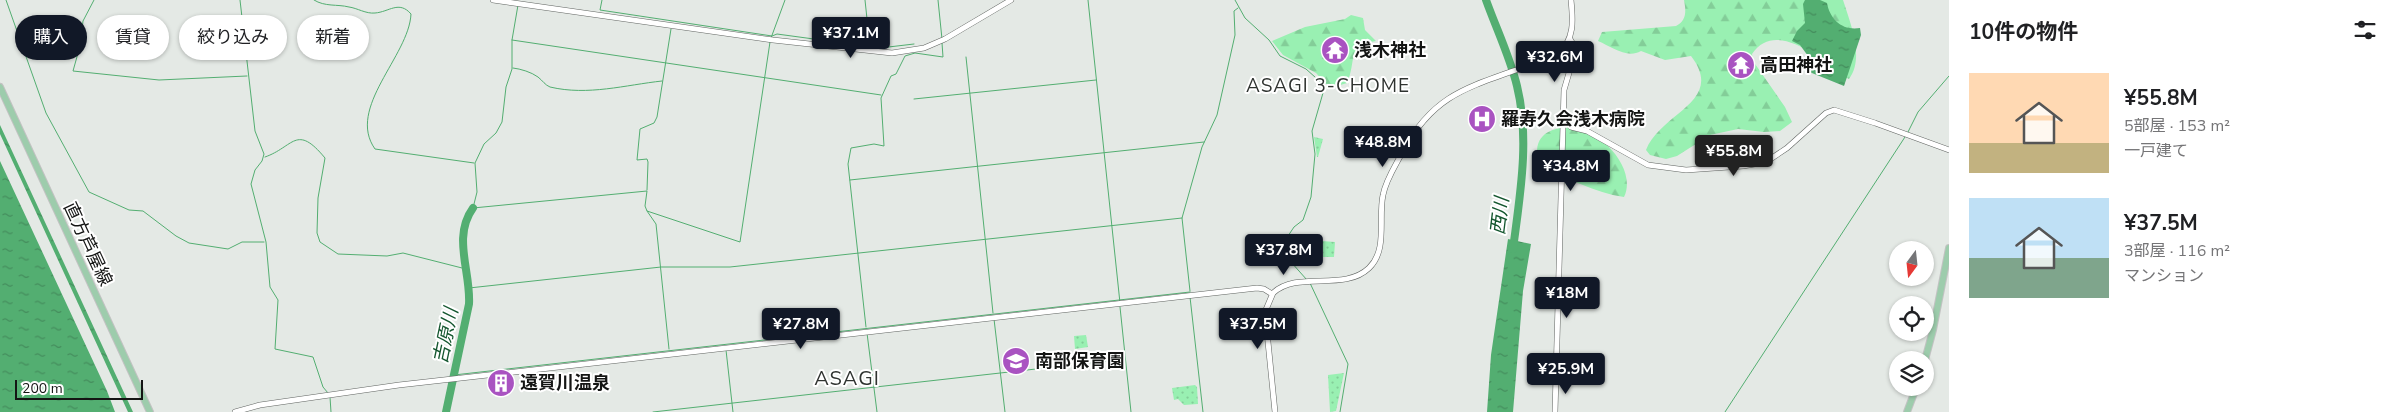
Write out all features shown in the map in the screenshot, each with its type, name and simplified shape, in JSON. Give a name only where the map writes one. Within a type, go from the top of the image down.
[{"type":"main road","name":"直方芦屋線","points":[[0,87],[150,412]]},
{"type":"main road","points":[[1927,351],[1949,248]]},
{"type":"main road","points":[[1907,412],[1913,396]]},
{"type":"street","points":[[493,0],[773,40],[892,53],[924,48],[945,39],[1012,0]]},
{"type":"street","points":[[1275,412],[1265,312],[1272,294],[1290,284],[1361,274],[1375,262],[1380,245],[1381,204],[1385,188],[1415,130],[1431,111],[1447,98],[1558,54],[1570,40],[1573,23],[1571,0]]},
{"type":"street","points":[[1555,412],[1558,262],[1565,121],[1564,90],[1576,49],[1570,40]]},
{"type":"street","points":[[1565,121],[1571,127],[1587,131],[1648,165],[1686,170],[1743,166],[1766,162],[1776,157],[1826,113],[1834,110],[1949,150]]},
{"type":"street","points":[[235,412],[260,405],[503,373],[1257,288],[1264,289],[1272,294]]},
{"type":"green space","points":[[1684,0],[1843,0],[1855,40],[1856,61],[1854,70],[1849,79],[1798,46],[1785,41],[1773,40],[1762,44],[1752,54],[1753,61],[1785,107],[1792,122],[1780,131],[1764,132],[1738,129],[1710,135],[1677,156],[1666,159],[1650,155],[1646,150],[1654,137],[1696,96],[1701,85],[1700,72],[1691,56],[1665,60],[1641,51],[1630,54],[1625,53],[1598,41],[1602,32],[1676,26],[1680,24],[1685,15]]},
{"type":"green space","points":[[1351,15],[1363,18],[1365,30],[1376,41],[1360,46],[1356,50],[1347,83],[1337,86],[1326,84],[1316,73],[1283,55],[1272,41],[1305,27],[1345,19]]},
{"type":"green space","points":[[1573,125],[1594,134],[1614,152],[1626,174],[1627,186],[1624,197],[1602,192],[1541,169],[1537,150],[1541,138],[1549,132]]},
{"type":"green space","points":[[1314,137],[1323,139],[1318,157],[1317,157]]},
{"type":"green space","points":[[1322,241],[1335,242],[1334,257],[1323,257]]},
{"type":"green space","points":[[1086,335],[1088,347],[1075,349],[1074,336]]},
{"type":"green space","points":[[1344,373],[1336,411],[1330,412],[1328,375]]},
{"type":"green space","points":[[1195,385],[1197,387],[1198,404],[1184,405],[1178,399],[1174,400],[1172,388]]},
{"type":"water","points":[[1805,0],[1820,0],[1827,3],[1831,14],[1838,23],[1848,28],[1860,28],[1861,35],[1844,86],[1802,69],[1808,56],[1800,45],[1792,41],[1797,31],[1805,23],[1803,4]]},
{"type":"water","points":[[0,125],[133,412],[128,412],[0,134]]},
{"type":"water","points":[[0,161],[107,391],[115,412],[0,412]]},
{"type":"water","points":[[1508,239],[1531,244],[1523,291],[1513,412],[1487,412],[1491,355]]},
{"type":"waterway","points":[[6,0],[46,113],[89,192],[129,210],[143,211],[176,236],[189,243],[228,249],[242,242],[264,242]]},
{"type":"waterway","points":[[94,0],[83,21],[80,46],[73,71],[159,80],[247,76]]},
{"type":"waterway","points":[[240,0],[255,131],[264,154],[262,161],[255,170],[251,184],[266,242],[270,287],[278,300],[275,349],[313,357],[323,387],[328,393]]},
{"type":"waterway","points":[[314,0],[322,4],[345,6],[372,13],[398,7],[407,10],[411,14],[408,30],[373,99],[368,117],[368,133],[375,149],[474,163]]},
{"type":"waterway","points":[[602,0],[600,10],[772,36],[777,34],[880,48],[914,44]]},
{"type":"waterway","points":[[771,38],[785,0]]},
{"type":"waterway","points":[[865,0],[870,47]]},
{"type":"waterway","points":[[938,0],[942,39]]},
{"type":"waterway","points":[[1088,0],[1120,303]]},
{"type":"waterway","points":[[1235,0],[1245,18],[1269,40],[1280,56],[1306,69],[1325,86],[1312,131],[1315,154],[1311,197],[1303,220],[1294,227],[1288,236],[1291,262],[1307,280]]},
{"type":"waterway","name":"西川","points":[[1486,0],[1511,64],[1521,106],[1523,126],[1522,167],[1513,249]]},
{"type":"waterway","points":[[518,5],[512,40],[512,69],[506,87],[502,122],[496,133],[484,144],[475,163],[477,192],[473,208],[647,191],[645,206],[647,211],[740,242],[770,42]]},
{"type":"waterway","points":[[1190,291],[1182,218],[1202,147],[1217,115],[1235,35],[1234,11],[1238,8]]},
{"type":"waterway","points":[[647,190],[648,162],[647,159],[637,160],[640,129],[654,123],[657,117],[671,29]]},
{"type":"waterway","points":[[512,40],[881,95]]},
{"type":"waterway","points":[[866,327],[848,164],[851,148],[874,144],[884,146],[881,98],[891,76],[896,74],[905,56],[915,53],[943,57],[942,43]]},
{"type":"waterway","points":[[966,57],[993,313]]},
{"type":"waterway","points":[[513,68],[523,70],[538,77],[550,87],[564,89],[606,89],[662,81]]},
{"type":"waterway","points":[[1907,134],[1918,112],[1949,76]]},
{"type":"waterway","points":[[914,99],[1096,80]]},
{"type":"waterway","points":[[1725,412],[1905,137]]},
{"type":"waterway","points":[[265,157],[295,141],[301,140],[315,147],[325,158],[318,198],[317,233],[320,242],[338,254],[387,256],[403,253],[466,269]]},
{"type":"waterway","points":[[850,180],[1204,142]]},
{"type":"waterway","name":"吉原川","points":[[446,412],[469,304],[463,243],[467,219],[473,208]]},
{"type":"waterway","points":[[647,211],[656,224],[669,349]]},
{"type":"waterway","points":[[469,288],[661,267],[730,267],[1182,218]]},
{"type":"waterway","points":[[1310,283],[1348,364],[1340,412]]},
{"type":"waterway","points":[[454,375],[1190,292]]},
{"type":"waterway","points":[[1190,297],[1203,412]]},
{"type":"waterway","points":[[1120,307],[1131,412]]},
{"type":"waterway","points":[[994,319],[1005,412]]},
{"type":"waterway","points":[[867,333],[877,412]]},
{"type":"waterway","points":[[726,350],[733,412]]},
{"type":"waterway","points":[[653,412],[1125,359]]},
{"type":"waterway","points":[[330,397],[331,412]]},
{"type":"place","name":"浅木神社","points":[[1335,50]]},
{"type":"place","name":"高田神社","points":[[1741,65]]},
{"type":"place","name":"羅寿久会浅木病院","points":[[1482,119]]},
{"type":"place","name":"南部保育園","points":[[1016,361]]},
{"type":"place","name":"遠賀川温泉","points":[[501,383]]},
{"type":"district","name":"ASAGI 3-CHOME","points":[[1328,86]]},
{"type":"district","name":"ASAGI","points":[[847,378]]}]
